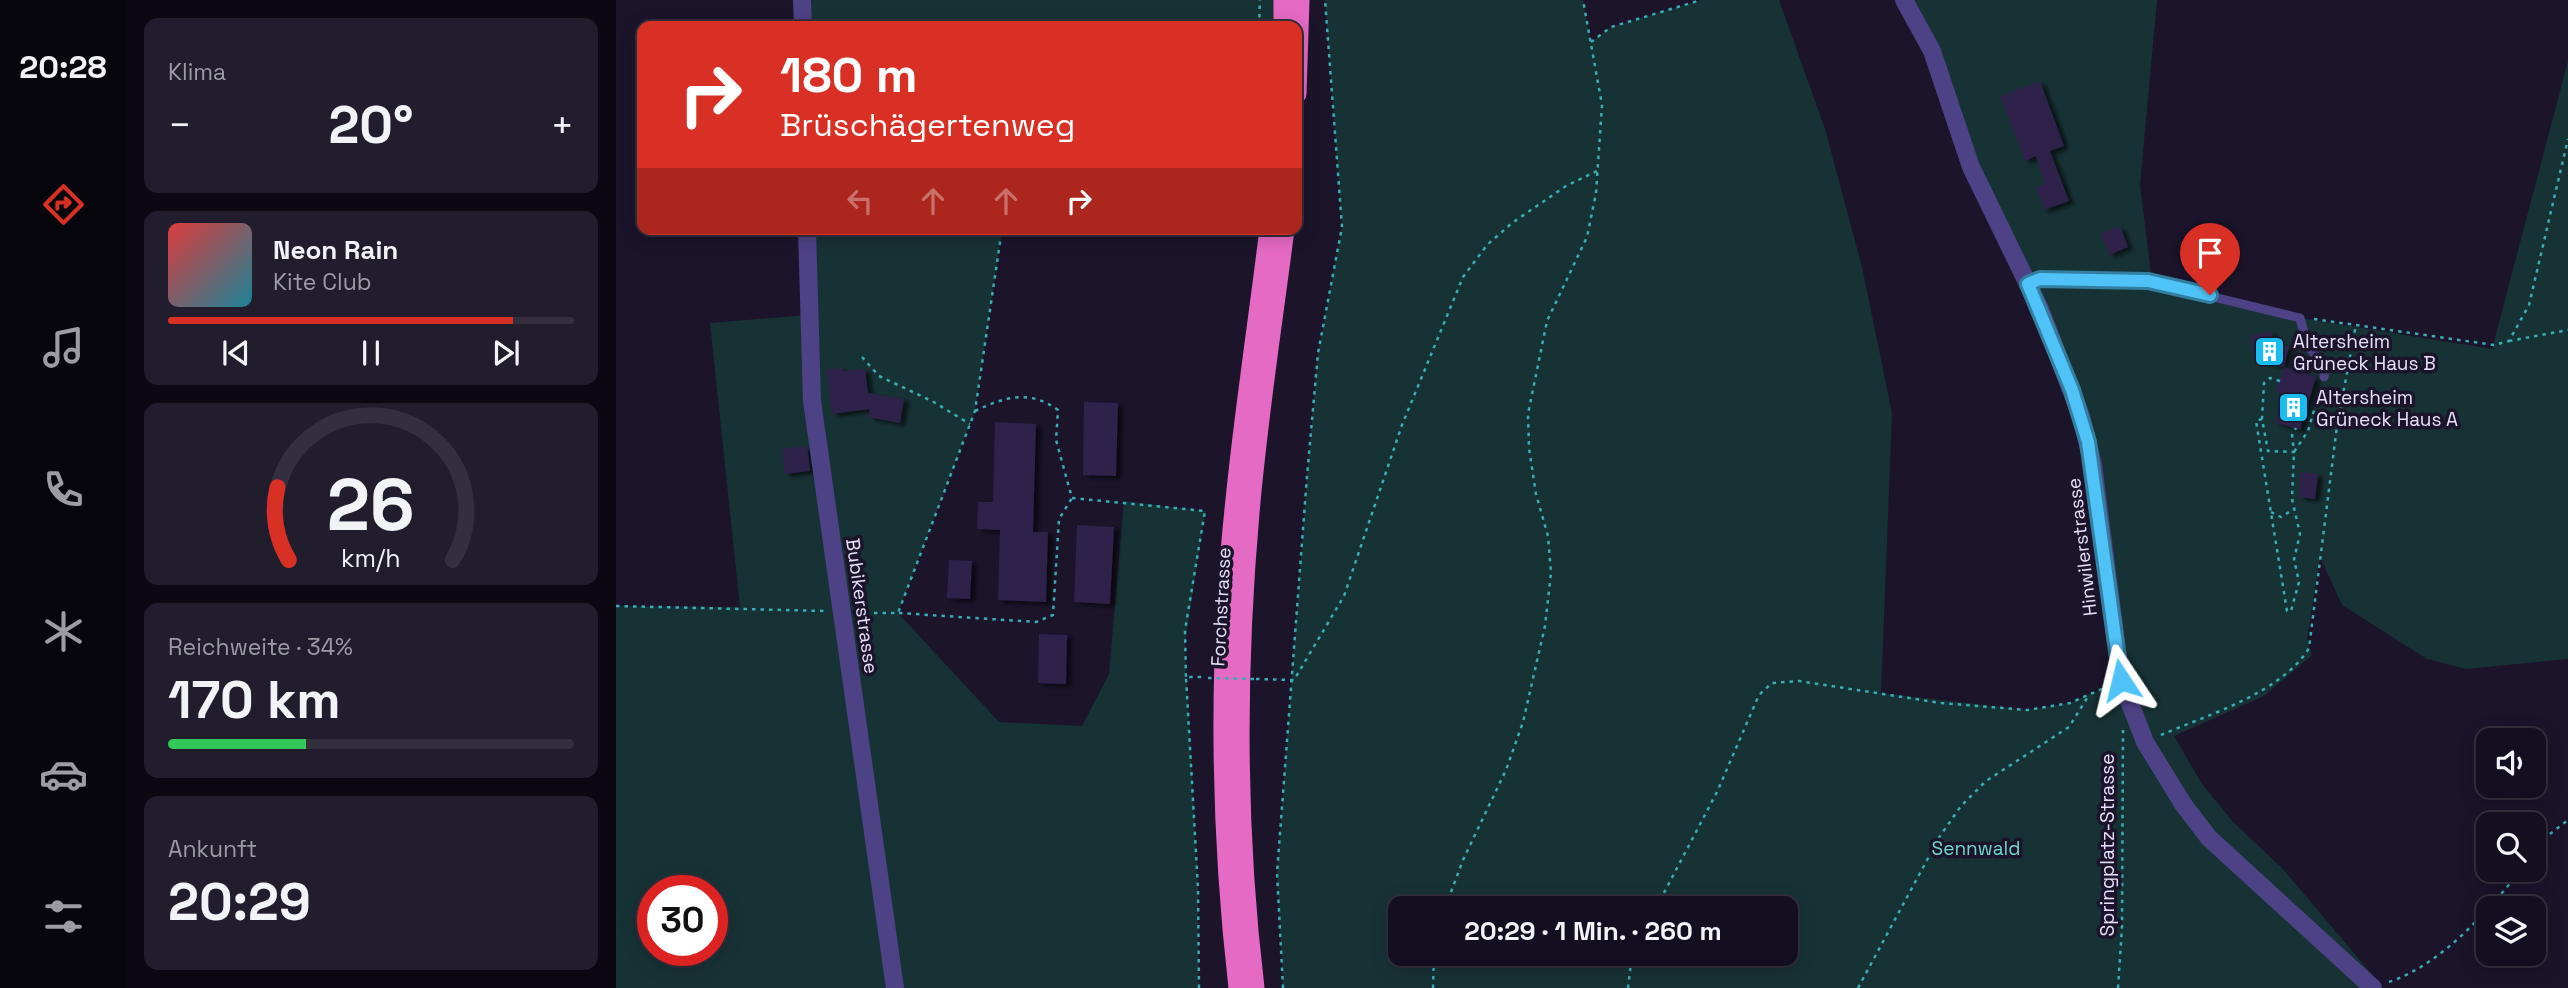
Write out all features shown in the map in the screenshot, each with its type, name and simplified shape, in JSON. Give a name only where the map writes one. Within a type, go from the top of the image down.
[{"type":"highway","points":[[1283,0],[1283,21]]},
{"type":"highway","points":[[1299,21],[1300,0]]},
{"type":"highway","name":"Forchstrasse","points":[[1238,988],[1224,800],[1225,634],[1239,458],[1268,235]]},
{"type":"highway","name":"Forchstrasse","points":[[1255,988],[1242,822],[1241,646],[1250,510],[1284,235]]},
{"type":"street","points":[[802,0],[803,21]]},
{"type":"street","name":"Hinwilerstrasse","points":[[1904,0],[1946,87],[1978,185],[2028,284],[2072,390],[2088,442],[2121,680],[2145,742],[2183,804],[2209,838],[2377,987]]},
{"type":"street","name":"Bubikerstrasse","points":[[807,235],[812,401],[895,988]]},
{"type":"lane","points":[[2028,284],[2040,279],[2148,281],[2300,318],[2307,345],[2325,367],[2325,377]]},
{"type":"path","points":[[1259,21],[1260,0]]},
{"type":"path","points":[[1283,988],[1277,873],[1318,354],[1342,227],[1328,75],[1325,0]]},
{"type":"path","points":[[1450,896],[1463,860],[1506,770],[1523,722],[1545,626],[1551,573],[1549,549],[1536,495],[1528,414],[1543,334],[1555,300],[1587,237],[1598,170],[1602,117],[1583,0]]},
{"type":"path","points":[[1591,42],[1611,27],[1701,0]]},
{"type":"path","points":[[2509,341],[2529,305],[2568,138]]},
{"type":"path","points":[[1294,680],[1344,596],[1402,425],[1458,288],[1470,266],[1497,235],[1529,210],[1573,182],[1598,170]]},
{"type":"path","points":[[898,613],[975,411],[1001,235]]},
{"type":"path","points":[[2300,318],[2494,345],[2568,330]]},
{"type":"path","points":[[2145,742],[2277,681],[2302,660],[2309,648],[2337,426],[2356,325]]},
{"type":"path","points":[[862,357],[880,376],[932,401],[970,424]]},
{"type":"path","points":[[2294,452],[2308,431],[2325,377]]},
{"type":"path","points":[[2280,381],[2270,378],[2264,383],[2262,419],[2268,452],[2294,452]]},
{"type":"path","points":[[842,612],[980,616],[1036,622],[1053,615],[1059,519],[1072,498],[1056,440],[1058,410],[1042,399],[1005,397],[975,411]]},
{"type":"path","points":[[2262,419],[2256,421],[2287,611],[2291,611],[2299,582],[2294,559],[2300,534],[2294,509],[2292,435],[2296,428]]},
{"type":"path","points":[[1072,498],[1205,511],[1185,630],[1198,888],[1199,988]]},
{"type":"path","points":[[2271,512],[2281,517],[2294,509]]},
{"type":"path","points":[[616,606],[817,610]]},
{"type":"path","points":[[1186,677],[1294,680]]},
{"type":"path","points":[[1662,896],[1717,792],[1759,695],[1772,684],[1799,681],[1941,702],[2019,710],[2060,706],[2121,680]]},
{"type":"path","points":[[1858,988],[1940,836],[1961,806],[1986,781],[2069,727],[2089,695]]},
{"type":"path","name":"Springplatz-Strasse","points":[[2118,988],[2122,927],[2121,748],[2128,703]]},
{"type":"path","points":[[2546,839],[2568,820]]},
{"type":"path","points":[[2377,987],[2416,970],[2491,905],[2511,882]]},
{"type":"path","points":[[1433,988],[1434,966]]},
{"type":"path","points":[[1628,988],[1631,966]]},
{"type":"green space","points":[[802,0],[1283,0],[1283,21],[803,21]]},
{"type":"green space","name":"Sennwald","points":[[1325,0],[1583,0],[1591,42],[1611,27],[1701,0],[1779,0],[1825,129],[1862,267],[1892,413],[1881,693],[2027,710],[2070,703],[2121,680],[2088,442],[1904,0],[2157,0],[2140,185],[2152,282],[2300,318],[2492,349],[2568,61],[2568,659],[2466,669],[2427,659],[2342,605],[2320,557],[2307,639],[2312,655],[2264,696],[2174,736],[2202,784],[2233,822],[2282,868],[2381,985],[2379,988],[1283,988],[1277,873],[1318,353],[1342,227]]},
{"type":"green space","points":[[807,235],[1001,235],[975,411],[898,613],[999,722],[1082,726],[1109,674],[1124,501],[1205,511],[1185,644],[1198,888],[1199,988],[616,988],[616,606],[740,607],[710,323],[808,315]]},
{"type":"building","points":[[2040,81],[2064,146],[2050,151],[2069,201],[2044,210],[2036,187],[2045,184],[2036,156],[2025,161],[2000,96]]},
{"type":"building","points":[[2120,226],[2128,247],[2109,255],[2101,233]]},
{"type":"building","name":"Altersheim Grüneck Haus B","points":[[2272,331],[2274,341],[2289,347],[2284,367],[2254,358],[2251,335]]},
{"type":"building","name":"Altersheim Grüneck Haus A","points":[[2284,367],[2316,377],[2300,430],[2275,422],[2283,394],[2276,392]]},
{"type":"building","points":[[843,368],[843,371],[865,369],[868,393],[904,399],[900,423],[868,417],[870,409],[832,414],[826,370]]},
{"type":"building","points":[[1084,402],[1118,403],[1116,476],[1083,475]]},
{"type":"building","points":[[995,422],[1036,424],[1033,532],[1048,532],[1046,602],[998,600],[1000,530],[977,529],[978,502],[993,502]]},
{"type":"building","points":[[807,446],[810,471],[785,474],[782,449]]},
{"type":"building","points":[[2301,472],[2318,474],[2315,499],[2299,497]]},
{"type":"building","points":[[1077,525],[1114,527],[1110,604],[1074,602]]},
{"type":"building","points":[[949,560],[972,561],[970,599],[947,598]]},
{"type":"building","points":[[1039,634],[1067,635],[1066,684],[1038,683]]},
{"type":"place","name":"Altersheim Grüneck Haus B","points":[[2270,352]]},
{"type":"place","name":"Altersheim Grüneck Haus A","points":[[2293,408]]},
{"type":"route","points":[[2121,680],[2088,442],[2052,336],[2028,284],[2040,279],[2148,281],[2210,295]]}]
